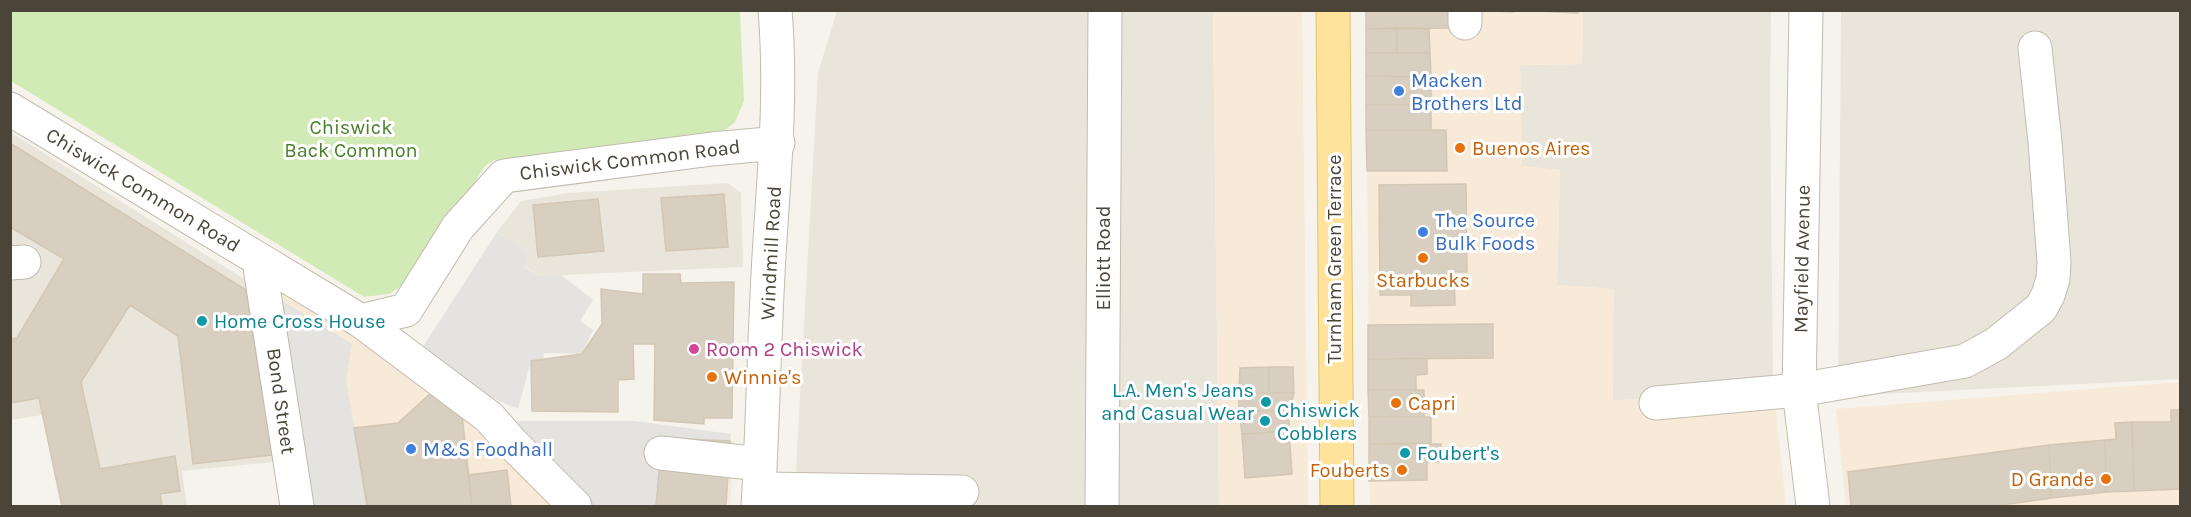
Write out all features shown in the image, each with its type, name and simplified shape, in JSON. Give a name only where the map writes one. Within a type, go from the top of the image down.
[{"type":"main road","name":"Turnham Green Terrace","points":[[1333,10],[1336,507]]},
{"type":"street","points":[[775,10],[778,46],[777,143]]},
{"type":"street","points":[[778,46],[797,10]]},
{"type":"street","name":"Elliott Road","points":[[1102,507],[1105,10]]},
{"type":"street","name":"Mayfield Avenue","points":[[1806,10],[1799,390],[1813,507]]},
{"type":"street","points":[[1656,403],[1799,390],[1965,361],[1996,344],[2041,308],[2053,279],[2054,262],[2035,48]]},
{"type":"street","name":"Chiswick Common Road","points":[[10,109],[361,321],[406,310],[458,227],[504,176],[712,149],[777,143]]},
{"type":"street","name":"Windmill Road","points":[[759,486],[769,257],[777,143]]},
{"type":"street","name":"Bond Street","points":[[259,261],[297,507]]},
{"type":"street","points":[[361,321],[489,417],[575,507]]},
{"type":"street","points":[[661,453],[759,486],[962,492]]},
{"type":"shaded area","points":[[837,11],[1213,11],[1219,506],[794,506],[818,73]]},
{"type":"shaded area","points":[[1213,11],[1302,11],[1308,506],[1219,506]]},
{"type":"shaded area","points":[[1366,11],[1583,11],[1582,64],[1520,65],[1522,166],[1560,170],[1557,285],[1614,289],[1613,401],[1773,386],[1786,506],[1370,506]]},
{"type":"shaded area","points":[[1583,11],[1771,11],[1773,386],[1613,401],[1613,289],[1557,285],[1560,170],[1522,166],[1520,65],[1582,64]]},
{"type":"shaded area","points":[[1841,11],[2180,11],[2180,379],[1882,394],[1838,400]]},
{"type":"shaded area","name":"Home Cross House","points":[[10,132],[254,285],[284,461],[182,471],[187,506],[61,506],[42,415],[11,420]]},
{"type":"shaded area","points":[[728,183],[741,193],[743,267],[540,276],[524,266],[530,253],[497,232],[521,201],[568,193]]},
{"type":"shaded area","points":[[497,232],[530,253],[524,267],[540,276],[560,274],[593,300],[580,321],[593,330],[582,354],[544,353],[543,360],[531,361],[518,409],[488,396],[419,353]]},
{"type":"shaded area","points":[[269,282],[373,344],[488,428],[734,441],[730,506],[303,506]]},
{"type":"shaded area","points":[[278,298],[352,344],[346,379],[368,506],[308,506]]},
{"type":"shaded area","points":[[2180,382],[2180,506],[1846,506],[1836,409]]},
{"type":"shaded area","points":[[517,421],[635,421],[731,434],[730,441],[663,438],[656,506],[587,506],[513,435]]},
{"type":"green space","name":"Chiswick Back Common","points":[[10,11],[740,11],[744,101],[735,122],[716,137],[494,160],[485,166],[414,278],[389,294],[364,297],[11,81]]},
{"type":"building","points":[[1366,10],[1449,10],[1449,28],[1366,29]]},
{"type":"building","points":[[1473,10],[1513,10],[1513,12]]},
{"type":"building","points":[[1513,10],[1578,10],[1578,13]]},
{"type":"building","points":[[1397,28],[1397,53],[1366,53],[1366,29]]},
{"type":"building","points":[[1397,28],[1429,29],[1430,53],[1397,53]]},
{"type":"building","points":[[1366,53],[1430,53],[1431,77],[1366,76]]},
{"type":"building","name":"Macken Brothers Ltd","points":[[1366,76],[1431,77],[1431,105],[1366,105]]},
{"type":"building","points":[[1366,105],[1431,105],[1431,130],[1366,130]]},
{"type":"building","points":[[1366,130],[1446,130],[1447,171],[1367,171]]},
{"type":"building","name":"Home Cross House","points":[[10,143],[246,290],[272,455],[193,464],[178,336],[130,305],[81,382],[100,469],[175,456],[180,491],[160,494],[162,506],[62,506],[39,398],[10,403],[10,339],[17,338],[64,259],[10,227]]},
{"type":"building","points":[[1466,184],[1467,272],[1454,272],[1455,305],[1411,306],[1411,295],[1380,295],[1379,185]]},
{"type":"building","points":[[724,194],[728,247],[666,251],[661,198]]},
{"type":"building","points":[[598,199],[604,251],[538,257],[533,205]]},
{"type":"building","name":"Room 2 Chiswick","points":[[643,274],[680,274],[681,283],[734,282],[732,418],[704,418],[704,424],[654,420],[655,344],[633,344],[634,379],[618,380],[618,412],[532,411],[531,361],[582,354],[602,324],[601,289],[643,294]]},
{"type":"building","points":[[1493,324],[1493,358],[1368,359],[1368,325]]},
{"type":"building","points":[[1368,359],[1427,359],[1427,374],[1416,375],[1416,390],[1368,390]]},
{"type":"building","points":[[1269,367],[1293,367],[1294,393],[1269,393]]},
{"type":"building","points":[[1269,367],[1269,393],[1239,393],[1240,368]]},
{"type":"building","name":"Capri","points":[[1368,390],[1424,390],[1424,417],[1369,417]]},
{"type":"building","name":"L.A. Men's Jeans and Casual Wear","points":[[1239,393],[1294,393],[1289,411],[1239,411]]},
{"type":"building","name":"M&S Foodhall","points":[[430,394],[462,415],[472,506],[368,506],[354,428],[398,423]]},
{"type":"building","name":"M&S Foodhall","points":[[430,394],[462,415],[468,475],[507,470],[511,506],[367,506],[354,428],[398,423]]},
{"type":"building","points":[[2171,410],[2180,410],[2180,489],[2134,491],[2132,422],[2171,422]]},
{"type":"building","name":"Chiswick Cobblers","points":[[1239,411],[1289,411],[1289,431],[1242,434]]},
{"type":"building","points":[[1369,417],[1431,417],[1431,443],[1369,444]]},
{"type":"building","points":[[2132,422],[2134,491],[2106,492],[2105,440],[2116,439],[2115,423]]},
{"type":"building","points":[[1289,431],[1292,474],[1245,478],[1242,434]]},
{"type":"building","points":[[662,438],[730,441],[726,506],[656,506]]},
{"type":"building","points":[[2105,440],[2106,492],[2051,498],[2049,445]]},
{"type":"building","name":"Foubert's","points":[[1369,444],[1441,444],[1441,462],[1427,462],[1427,480],[1369,481]]},
{"type":"building","points":[[2049,445],[2051,498],[1995,506],[1851,506],[1848,472]]},
{"type":"building","points":[[507,470],[511,506],[472,506],[468,475]]},
{"type":"place","name":"Macken Brothers Ltd","points":[[1399,91]]},
{"type":"place","name":"Buenos Aires","points":[[1460,148]]},
{"type":"place","name":"The Source Bulk Foods","points":[[1423,232]]},
{"type":"place","name":"Starbucks","points":[[1423,258]]},
{"type":"place","name":"Home Cross House","points":[[202,321]]},
{"type":"place","name":"Room 2 Chiswick","points":[[694,349]]},
{"type":"place","name":"Winnie's","points":[[712,377]]},
{"type":"place","name":"L.A. Men's Jeans and Casual Wear","points":[[1266,402]]},
{"type":"place","name":"Capri","points":[[1396,403]]},
{"type":"place","name":"Chiswick Cobblers","points":[[1265,421]]},
{"type":"place","name":"M&S Foodhall","points":[[411,449]]},
{"type":"place","name":"Foubert's","points":[[1405,453]]},
{"type":"place","name":"Fouberts","points":[[1402,470]]},
{"type":"place","name":"D Grande","points":[[2106,479]]}]
